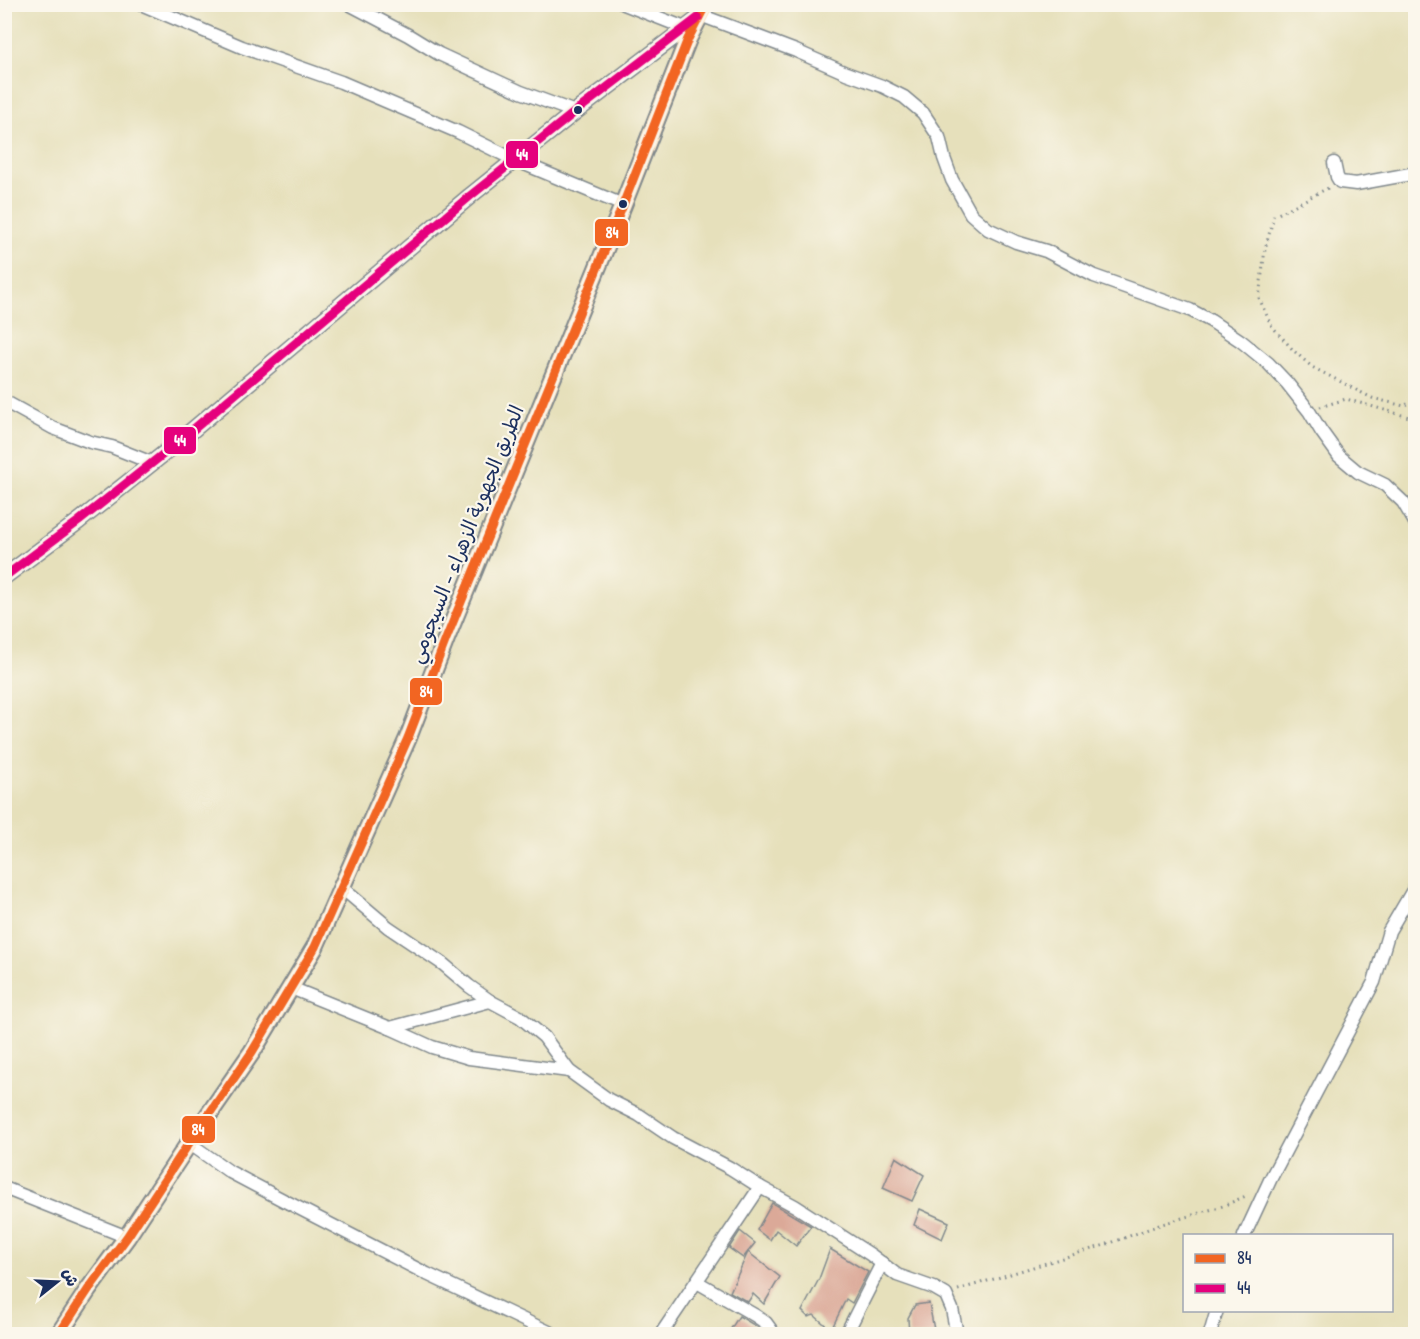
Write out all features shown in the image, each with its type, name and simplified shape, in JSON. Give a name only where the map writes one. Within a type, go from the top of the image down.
[{"type":"main road","name":"الطريق الجهوية الزهراء - السيجومي","points":[[58,1335],[252,1052],[315,947],[408,738],[688,39],[702,13]]},
{"type":"street","points":[[141,4],[242,47],[341,82],[622,205]]},
{"type":"street","points":[[349,4],[439,54],[521,92],[575,112]]},
{"type":"street","points":[[624,4],[685,28]]},
{"type":"street","points":[[4,577],[153,463],[470,196],[702,13],[904,97],[923,113],[939,137],[944,158],[970,214],[988,229],[1016,242],[1046,251],[1094,276],[1190,310],[1241,341],[1287,382],[1339,456],[1358,472],[1385,485],[1402,502],[1416,524]]},
{"type":"street","points":[[1334,163],[1340,182],[1356,184],[1416,173]]},
{"type":"street","points":[[4,401],[53,428],[153,463]]},
{"type":"street","points":[[1245,1234],[1374,982],[1389,931],[1416,885]]},
{"type":"street","points":[[342,888],[388,927],[443,964],[490,1001],[519,1017],[544,1037],[569,1071],[609,1100],[639,1115],[673,1138],[795,1206],[897,1275],[934,1288],[946,1295],[952,1309],[957,1335]]},
{"type":"street","points":[[291,988],[432,1047],[470,1058],[569,1071]]},
{"type":"street","points":[[390,1028],[490,1001]]},
{"type":"street","points":[[189,1143],[230,1172],[283,1200],[553,1335]]},
{"type":"street","points":[[661,1335],[759,1187]]},
{"type":"street","points":[[4,1188],[127,1237]]},
{"type":"street","points":[[846,1335],[882,1263]]},
{"type":"street","points":[[696,1282],[756,1316],[766,1323],[774,1335]]},
{"type":"street","points":[[1210,1335],[1217,1312]]},
{"type":"path","points":[[1340,182],[1274,216],[1265,249],[1259,298],[1271,325],[1312,367],[1372,398],[1404,406],[1416,399]]},
{"type":"path","points":[[1309,411],[1347,399],[1416,419]]},
{"type":"path","points":[[946,1295],[1223,1206],[1267,1187]]},
{"type":"building","points":[[896,1157],[924,1175],[912,1201],[883,1188]]},
{"type":"building","points":[[772,1203],[811,1226],[796,1246],[776,1230],[770,1240],[757,1230]]},
{"type":"building","points":[[920,1209],[949,1222],[942,1239],[914,1225]]},
{"type":"building","points":[[740,1231],[755,1243],[743,1258],[729,1248]]},
{"type":"building","points":[[830,1249],[868,1272],[852,1303],[846,1299],[831,1330],[814,1315],[808,1317],[802,1311],[819,1279]]},
{"type":"building","points":[[748,1252],[780,1277],[764,1304],[753,1294],[748,1302],[730,1292]]},
{"type":"building","points":[[929,1303],[935,1335],[909,1335],[908,1318],[915,1305]]},
{"type":"building","points":[[739,1316],[759,1328],[764,1335],[727,1335]]},
{"type":"transit line","name":"84","points":[[59,1334],[252,1052],[315,947],[408,738],[688,39],[706,4]]},
{"type":"transit line","name":"44","points":[[4,577],[176,444],[470,196],[698,18]]}]
